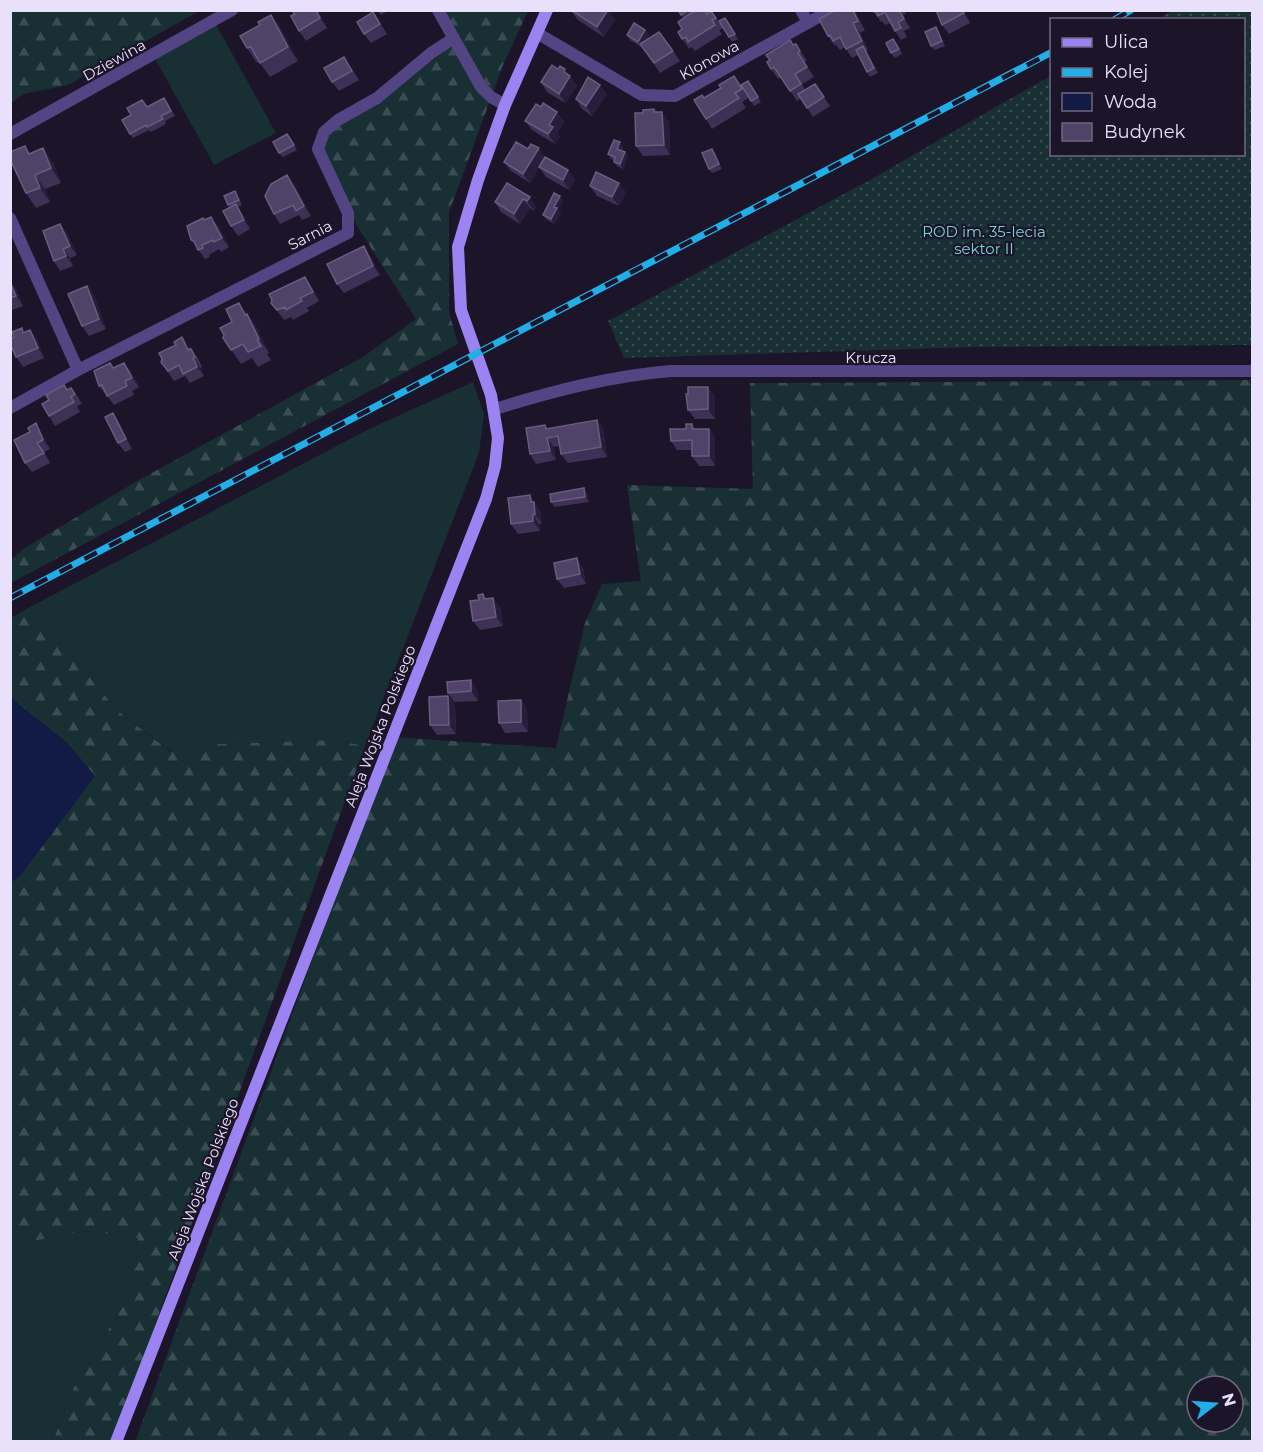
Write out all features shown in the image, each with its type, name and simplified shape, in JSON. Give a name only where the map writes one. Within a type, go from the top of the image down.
[{"type":"street","name":"Dziewina","points":[[10,135],[232,10]]},
{"type":"street","points":[[438,10],[486,94],[505,105]]},
{"type":"street","name":"Aleja Wojska Polskiego","points":[[116,1442],[486,499],[495,466],[498,438],[495,409],[461,310],[458,247],[478,180],[505,105],[547,10]]},
{"type":"street","points":[[801,10],[808,22]]},
{"type":"street","name":"Klonowa","points":[[537,33],[642,95],[675,96],[831,10]]},
{"type":"street","name":"Sarnia","points":[[10,408],[78,370],[348,233],[348,213],[318,149],[324,132],[338,120],[377,98],[430,53],[454,38]]},
{"type":"street","points":[[10,218],[78,370]]},
{"type":"street","name":"Krucza","points":[[495,409],[571,386],[632,374],[671,371],[1252,371]]},
{"type":"green space","points":[[11,10],[199,11],[68,85],[24,94],[11,103]]},
{"type":"green space","name":"ROD im. 35-lecia sektor II","points":[[1174,10],[1252,11],[1252,345],[975,347],[624,358],[608,321],[879,175],[1050,77],[1050,156],[1245,156],[1245,18],[1159,18]]},
{"type":"green space","points":[[439,11],[528,11],[503,65],[449,212],[449,312],[458,344],[11,583],[11,560],[23,549],[139,480],[363,357],[416,319],[349,213],[318,149],[324,132],[454,38]]},
{"type":"green space","points":[[214,21],[276,133],[214,165],[153,55]]},
{"type":"green space","points":[[1252,380],[1252,1441],[135,1442],[394,737],[556,748],[585,623],[602,584],[641,581],[627,485],[753,489],[750,383]]},
{"type":"green space","points":[[473,382],[484,414],[479,453],[365,746],[334,740],[216,744],[172,752],[118,711],[30,607],[371,428]]},
{"type":"green space","points":[[30,607],[118,711],[171,752],[216,744],[334,740],[365,746],[113,1441],[53,1441],[72,1391],[125,1301],[138,1238],[86,1231],[11,1245],[11,882],[19,877],[95,776],[67,743],[11,698],[11,618]]},
{"type":"green space","points":[[86,1231],[138,1238],[125,1301],[72,1391],[53,1441],[11,1441],[10,1245]]},
{"type":"water","points":[[11,698],[67,743],[95,776],[19,877],[11,882]]},
{"type":"building","points":[[296,10],[316,10],[320,18],[299,31],[291,16]]},
{"type":"building","points":[[571,10],[608,10],[597,27]]},
{"type":"building","points":[[678,10],[688,10],[681,15]]},
{"type":"building","points":[[696,10],[705,10],[707,14],[711,11],[716,18],[712,20],[715,25],[688,42],[686,37],[682,39],[678,32],[682,29],[678,22]]},
{"type":"building","points":[[836,10],[853,10],[858,21],[853,23],[862,41],[846,49],[840,37],[833,41],[830,35],[828,36],[819,19]]},
{"type":"building","points":[[873,10],[899,10],[904,19],[898,22],[901,28],[895,31],[885,12],[878,16]]},
{"type":"building","points":[[936,10],[962,10],[964,13],[942,25]]},
{"type":"building","points":[[373,12],[380,24],[364,34],[357,22]]},
{"type":"building","points":[[271,15],[288,47],[260,63],[251,47],[247,48],[240,36],[260,25],[258,22]]},
{"type":"building","points":[[725,18],[735,34],[729,37],[719,21]]},
{"type":"building","points":[[634,23],[645,30],[638,42],[627,35]]},
{"type":"building","points":[[936,27],[942,41],[931,46],[925,32]]},
{"type":"building","points":[[659,32],[673,51],[654,63],[640,44]]},
{"type":"building","points":[[893,39],[899,49],[891,53],[886,43]]},
{"type":"building","points":[[790,40],[793,45],[796,44],[800,51],[798,53],[807,67],[795,74],[801,84],[790,91],[774,67],[771,69],[767,62],[770,60],[766,55]]},
{"type":"building","points":[[863,46],[874,68],[867,72],[856,50]]},
{"type":"building","points":[[344,57],[352,71],[332,82],[324,68]]},
{"type":"building","points":[[552,65],[558,69],[560,66],[565,69],[564,72],[570,76],[559,94],[541,82]]},
{"type":"building","points":[[734,76],[742,89],[735,93],[739,98],[706,119],[694,100],[702,95],[704,98],[721,88],[719,85]]},
{"type":"building","points":[[588,77],[600,85],[586,106],[576,99]]},
{"type":"building","points":[[748,81],[758,97],[751,101],[741,85]]},
{"type":"building","points":[[815,84],[824,97],[807,108],[798,94]]},
{"type":"building","points":[[164,98],[171,111],[161,116],[163,119],[130,134],[122,120],[131,115],[127,108],[142,100],[147,107]]},
{"type":"building","points":[[543,103],[557,112],[549,125],[553,127],[548,134],[525,121],[536,104],[541,107]]},
{"type":"building","points":[[654,109],[654,112],[662,112],[664,145],[636,146],[635,113]]},
{"type":"building","points":[[287,134],[294,145],[279,153],[273,142]]},
{"type":"building","points":[[614,140],[620,142],[617,149],[625,152],[620,164],[614,162],[615,157],[608,154]]},
{"type":"building","points":[[516,142],[528,149],[531,144],[539,148],[523,174],[504,162]]},
{"type":"building","points":[[25,146],[29,154],[43,148],[51,168],[35,175],[40,188],[26,193],[10,159],[10,152]]},
{"type":"building","points":[[712,149],[719,164],[709,169],[702,153]]},
{"type":"building","points":[[545,157],[568,170],[563,180],[539,167]]},
{"type":"building","points":[[596,172],[619,183],[612,197],[590,186]]},
{"type":"building","points":[[287,175],[304,206],[296,211],[293,205],[274,214],[265,196],[271,184]]},
{"type":"building","points":[[507,183],[530,197],[527,201],[523,199],[514,214],[495,202]]},
{"type":"building","points":[[235,191],[239,200],[228,205],[224,196]]},
{"type":"building","points":[[554,193],[560,196],[551,219],[543,215]]},
{"type":"building","points":[[236,204],[244,220],[231,226],[223,211]]},
{"type":"building","points":[[211,217],[222,238],[202,245],[203,248],[198,250],[194,241],[191,240],[187,226],[203,218],[204,220]]},
{"type":"building","points":[[60,224],[70,246],[63,249],[66,256],[54,261],[43,231]]},
{"type":"building","points":[[364,246],[373,266],[337,284],[327,264]]},
{"type":"building","points":[[305,277],[313,292],[300,298],[302,301],[286,310],[285,307],[277,310],[271,303],[269,294]]},
{"type":"building","points":[[10,282],[16,296],[10,298]]},
{"type":"building","points":[[87,286],[99,319],[82,326],[68,294]]},
{"type":"building","points":[[239,303],[245,315],[247,314],[261,346],[248,352],[243,344],[231,350],[220,328],[232,322],[226,309]]},
{"type":"building","points":[[22,328],[23,333],[30,330],[38,348],[16,357],[10,339],[14,337],[12,332]]},
{"type":"building","points":[[182,337],[188,350],[191,349],[195,357],[193,358],[197,367],[183,374],[179,365],[168,371],[161,362],[159,353],[176,345],[174,342]]},
{"type":"building","points":[[110,363],[113,368],[124,363],[132,378],[125,381],[127,386],[107,396],[102,385],[99,386],[94,371]]},
{"type":"building","points":[[64,385],[67,390],[71,388],[75,394],[71,397],[74,402],[49,416],[42,404],[49,400],[46,395]]},
{"type":"building","points":[[688,387],[708,387],[708,409],[688,410],[686,394],[688,394]]},
{"type":"building","points":[[113,413],[126,439],[118,443],[105,417]]},
{"type":"building","points":[[597,420],[601,447],[561,454],[558,436],[547,438],[550,451],[530,454],[526,428],[545,425],[546,429]]},
{"type":"building","points":[[36,423],[43,440],[37,443],[44,453],[25,463],[14,440],[30,432],[28,428]]},
{"type":"building","points":[[686,424],[692,424],[692,429],[709,429],[709,456],[692,456],[692,440],[671,441],[670,429],[686,429]]},
{"type":"building","points":[[584,488],[585,497],[551,502],[550,494]]},
{"type":"building","points":[[530,495],[531,502],[534,502],[533,521],[511,524],[508,498]]},
{"type":"building","points":[[577,558],[580,574],[557,579],[554,563]]},
{"type":"building","points":[[483,594],[484,599],[493,598],[496,617],[473,621],[470,601],[479,600],[478,595]]},
{"type":"building","points":[[471,680],[471,691],[448,693],[447,682]]},
{"type":"building","points":[[448,696],[449,725],[430,725],[429,697]]},
{"type":"building","points":[[521,700],[521,722],[499,723],[498,701]]},
{"type":"railway","points":[[1117,18],[1131,10]]},
{"type":"railway","points":[[10,598],[1050,53]]}]
